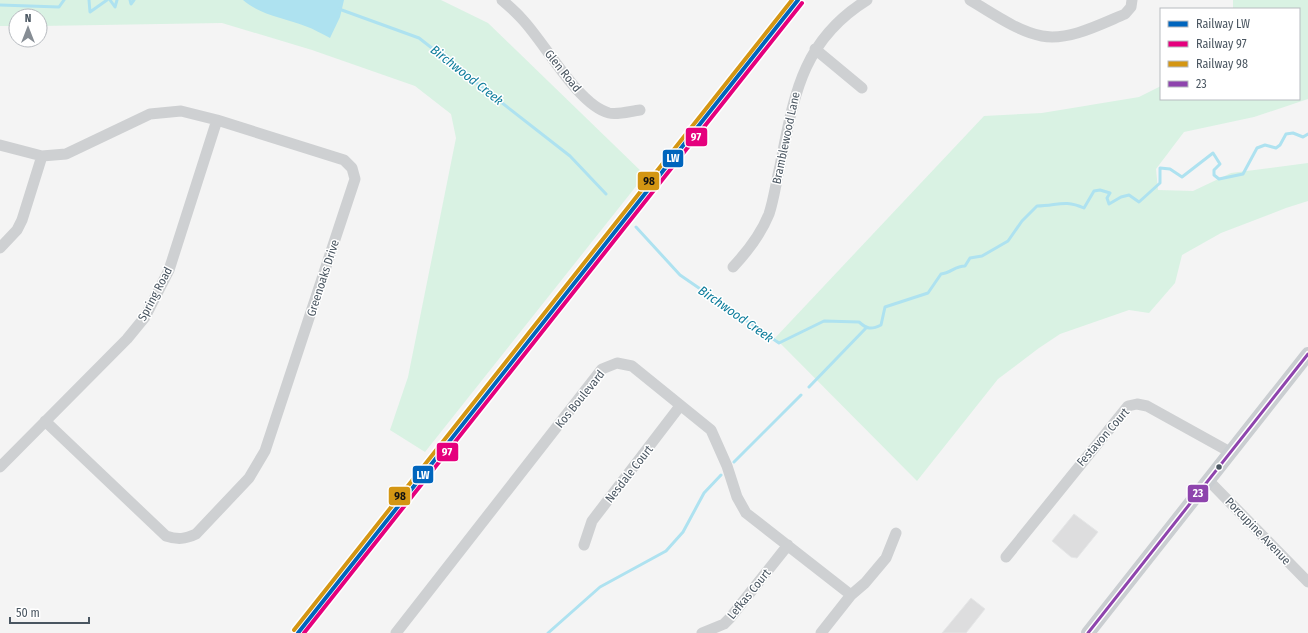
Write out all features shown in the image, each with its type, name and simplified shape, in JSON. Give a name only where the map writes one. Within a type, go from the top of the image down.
[{"type":"main road","points":[[1088,633],[1308,354]]},
{"type":"street","name":"Glen Road","points":[[502,0],[522,19],[562,71],[586,99],[596,107],[610,114],[640,110]]},
{"type":"street","name":"Bramblewood Lane","points":[[733,267],[748,251],[769,214],[798,85],[816,49],[833,26],[852,9],[867,0]]},
{"type":"street","points":[[970,0],[1010,23],[1042,36],[1057,36],[1073,33],[1125,14],[1131,7],[1132,0]]},
{"type":"street","points":[[816,49],[862,88]]},
{"type":"street","name":"Greenoaks Drive","points":[[0,145],[42,156],[66,154],[150,114],[181,111],[217,120],[344,160],[352,168],[355,179],[265,451],[259,464],[249,478],[196,534],[187,538],[176,540],[166,536],[45,421]]},
{"type":"street","name":"Spring Road","points":[[0,467],[127,339],[145,317],[169,270],[217,120]]},
{"type":"street","points":[[0,248],[17,230],[22,220],[42,156]]},
{"type":"street","name":"Kos Boulevard","points":[[396,633],[602,369],[616,363],[632,366],[680,406],[712,430],[727,466],[737,497],[746,513],[851,595]]},
{"type":"street","name":"Festavon Court","points":[[1006,557],[1128,406],[1137,404],[1147,406],[1230,452]]},
{"type":"street","name":"Nesdale Court","points":[[584,545],[592,521],[680,406]]},
{"type":"street","name":"Porcupine Avenue","points":[[1208,480],[1308,582]]},
{"type":"street","points":[[822,633],[851,595],[865,583],[886,558],[896,533]]},
{"type":"street","name":"Lefkas Court","points":[[702,633],[724,624],[730,618],[788,545]]},
{"type":"green space","points":[[0,0],[441,0],[488,23],[645,175],[425,452],[390,430],[408,377],[456,138],[451,114],[415,86],[312,50],[222,23],[48,26],[48,8],[8,8],[8,26],[0,26]]},
{"type":"green space","points":[[1233,0],[1308,0],[1308,99],[1254,117],[1184,132],[1156,169],[1158,190],[1193,191],[1231,173],[1308,163],[1308,201],[1221,233],[1182,255],[1175,283],[1149,313],[1129,310],[1060,334],[1039,348],[998,379],[917,481],[775,338],[984,116],[1042,113],[1139,97],[1160,86],[1160,100],[1300,100],[1300,8],[1233,8]]},
{"type":"water","points":[[243,0],[344,0],[340,17],[330,38],[308,27],[265,13]]},
{"type":"building","points":[[1074,514],[1098,532],[1077,558],[1071,557],[1052,541]]},
{"type":"building","points":[[971,598],[985,609],[966,633],[942,633]]},
{"type":"waterway","name":"Birchwood Creek","points":[[0,5],[59,7],[64,0]]},
{"type":"waterway","name":"Birchwood Creek","points":[[89,0],[90,12],[107,0]]},
{"type":"waterway","name":"Birchwood Creek","points":[[110,0],[115,7],[117,0]]},
{"type":"waterway","name":"Birchwood Creek","points":[[130,0],[131,4],[134,0]]},
{"type":"waterway","name":"Birchwood Creek","points":[[339,9],[419,38],[570,156],[606,194]]},
{"type":"waterway","name":"Birchwood Creek","points":[[636,227],[680,275],[779,343],[824,321],[859,322],[869,328],[874,328],[881,325],[885,307],[928,293],[941,274],[958,267],[965,266],[970,258],[982,256],[1008,241],[1022,221],[1037,206],[1066,203],[1084,208],[1094,191],[1100,190],[1110,193],[1107,198],[1109,204],[1121,197],[1129,195],[1139,202],[1160,183],[1160,168],[1170,169],[1182,177],[1213,153],[1220,164],[1214,170],[1214,175],[1219,179],[1243,174],[1257,148],[1265,145],[1276,148],[1280,145],[1286,134],[1293,133],[1303,137],[1308,134]]},
{"type":"waterway","points":[[809,387],[866,328]]},
{"type":"waterway","points":[[734,462],[801,395]]},
{"type":"waterway","points":[[548,633],[600,587],[666,551],[683,532],[704,493],[721,475]]},
{"type":"rail line","name":"98","points":[[294,630],[792,0]]},
{"type":"rail line","name":"LW","points":[[298,633],[798,0]]},
{"type":"rail line","name":"97","points":[[304,633],[802,3]]},
{"type":"transit line","name":"23","points":[[1088,633],[1308,354]]}]
